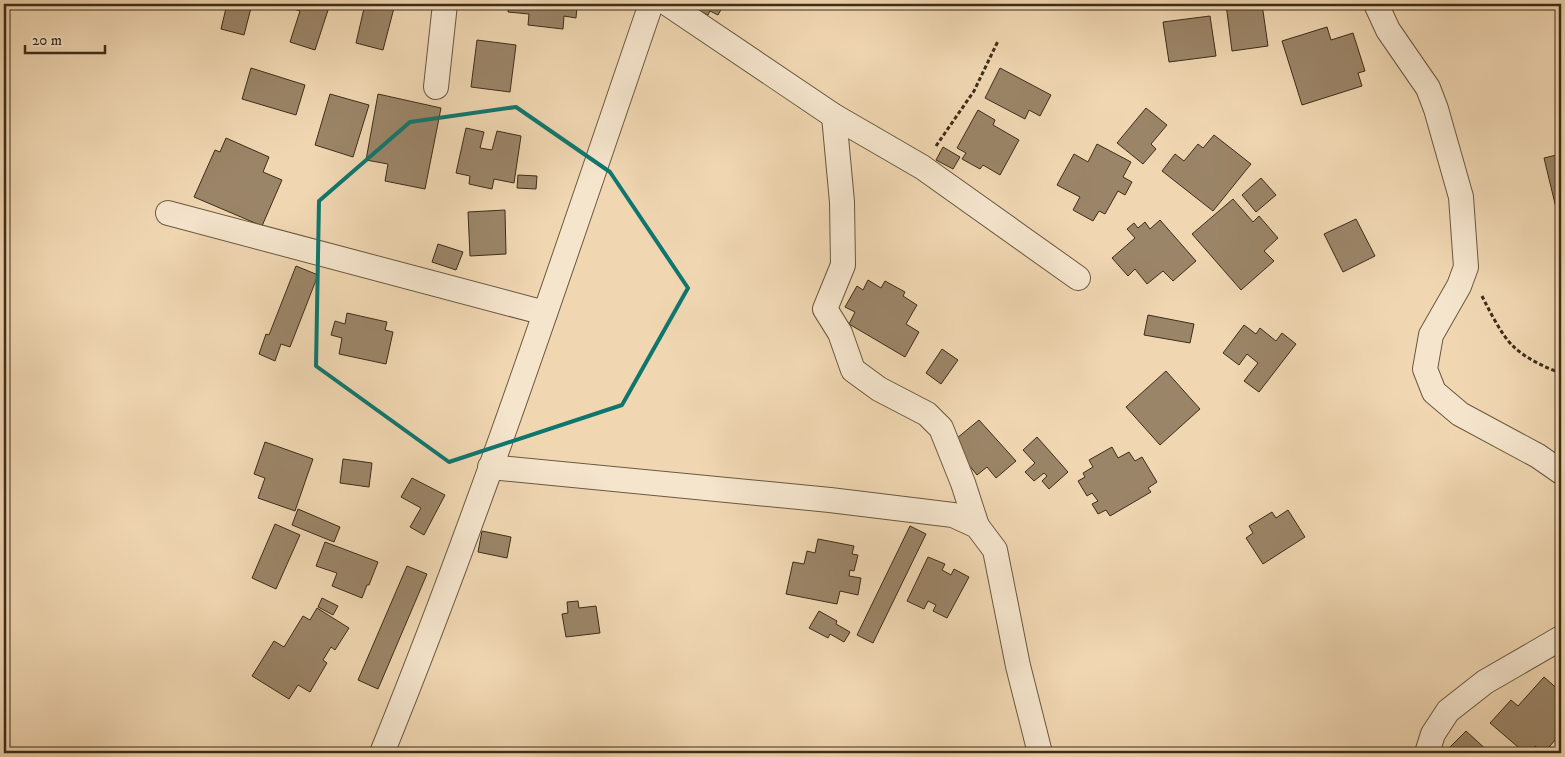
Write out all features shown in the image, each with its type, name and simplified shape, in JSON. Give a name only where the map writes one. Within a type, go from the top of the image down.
[{"type":"street","points":[[436,87],[445,4]]},
{"type":"street","points":[[382,753],[418,666],[490,467],[651,4]]},
{"type":"street","points":[[668,4],[834,116],[922,167],[1078,278]]},
{"type":"street","points":[[1376,4],[1388,30],[1428,88],[1436,109],[1461,197],[1466,267],[1459,286],[1431,335],[1425,369],[1434,392],[1460,414],[1538,456],[1561,472]]},
{"type":"street","points":[[834,116],[842,202],[844,265],[826,309],[840,333],[853,370],[879,389],[927,414],[941,428],[963,483],[976,526],[995,550],[1018,666],[1040,753]]},
{"type":"street","points":[[168,213],[545,312]]},
{"type":"street","points":[[490,467],[906,509],[953,515],[976,526]]},
{"type":"street","points":[[1427,753],[1434,734],[1448,710],[1485,682],[1561,638]]},
{"type":"path","points":[[922,167],[974,91],[998,42]]},
{"type":"path","points":[[1466,267],[1494,318],[1513,346],[1546,368],[1561,373]]},
{"type":"highlighted area","points":[[516,107],[610,172],[688,288],[622,405],[449,462],[316,366],[319,201],[410,122]]},
{"type":"building","points":[[227,4],[252,4],[244,35],[221,29]]},
{"type":"building","points":[[278,4],[330,4],[315,50],[290,42],[300,11]]},
{"type":"building","points":[[365,4],[395,4],[383,50],[356,43]]},
{"type":"building","points":[[509,4],[587,4],[587,8],[577,7],[576,18],[564,16],[563,29],[528,25],[529,14],[508,12]]},
{"type":"building","points":[[687,4],[724,4],[718,15],[710,11],[708,15]]},
{"type":"building","points":[[1226,4],[1262,4],[1268,46],[1232,51]]},
{"type":"building","points":[[1210,16],[1216,56],[1169,62],[1163,22]]},
{"type":"building","points":[[1327,27],[1331,40],[1353,33],[1365,71],[1358,73],[1362,86],[1302,105],[1282,41]]},
{"type":"building","points":[[477,40],[516,45],[510,92],[471,87]]},
{"type":"building","points":[[251,68],[305,85],[296,115],[242,99]]},
{"type":"building","points":[[1000,68],[1051,95],[1040,116],[1029,110],[1025,119],[985,98]]},
{"type":"building","points":[[330,94],[369,105],[353,157],[315,145]]},
{"type":"building","points":[[378,94],[441,108],[425,189],[385,181],[388,164],[366,160]]},
{"type":"building","points":[[1146,108],[1167,125],[1151,144],[1156,149],[1143,164],[1117,143]]},
{"type":"building","points":[[978,110],[995,120],[993,125],[1019,140],[1000,175],[983,165],[980,169],[962,159],[966,153],[957,148]]},
{"type":"building","points":[[466,128],[484,132],[480,148],[492,150],[497,131],[521,136],[514,183],[494,179],[492,189],[469,184],[470,176],[456,173]]},
{"type":"building","points":[[1214,135],[1251,164],[1213,211],[1162,171],[1175,154],[1184,161],[1198,144],[1203,148]]},
{"type":"building","points":[[226,138],[269,157],[263,172],[282,180],[262,226],[194,197],[215,150],[220,152]]},
{"type":"building","points":[[1097,144],[1131,162],[1123,177],[1132,182],[1125,195],[1118,191],[1105,214],[1099,211],[1093,221],[1073,210],[1080,197],[1057,185],[1074,154],[1088,162]]},
{"type":"building","points":[[943,147],[960,157],[953,169],[936,160]]},
{"type":"building","points":[[1561,154],[1561,212],[1557,212],[1544,158]]},
{"type":"building","points":[[518,175],[537,176],[536,189],[517,188]]},
{"type":"building","points":[[1261,178],[1276,195],[1256,212],[1242,195]]},
{"type":"building","points":[[1233,199],[1253,222],[1259,216],[1278,238],[1264,251],[1274,261],[1241,290],[1192,234]]},
{"type":"building","points":[[505,210],[506,254],[470,256],[468,212]]},
{"type":"building","points":[[1356,219],[1375,256],[1343,272],[1324,234]]},
{"type":"building","points":[[1160,220],[1196,261],[1173,281],[1163,271],[1147,284],[1135,269],[1128,276],[1112,258],[1135,238],[1127,229],[1134,223],[1138,228],[1145,222],[1150,229]]},
{"type":"building","points":[[438,244],[463,252],[456,270],[432,262]]},
{"type":"building","points":[[296,266],[318,275],[290,347],[281,344],[275,361],[259,354],[266,334],[269,335]]},
{"type":"building","points":[[868,280],[881,288],[885,281],[905,292],[903,296],[917,305],[906,324],[919,332],[905,357],[849,324],[855,312],[845,307],[857,286],[863,290]]},
{"type":"building","points":[[347,313],[387,322],[385,330],[393,332],[386,364],[339,354],[342,338],[331,335],[335,321],[345,324]]},
{"type":"building","points":[[1148,315],[1194,324],[1190,343],[1144,335]]},
{"type":"building","points":[[1244,325],[1256,334],[1260,328],[1276,341],[1282,333],[1296,344],[1259,392],[1244,381],[1258,363],[1247,354],[1239,365],[1223,353]]},
{"type":"building","points":[[942,349],[958,360],[941,384],[926,373]]},
{"type":"building","points":[[1166,371],[1200,409],[1160,445],[1126,407]]},
{"type":"building","points":[[979,420],[1016,461],[996,478],[987,467],[977,475],[951,443]]},
{"type":"building","points":[[1037,437],[1068,472],[1049,489],[1042,481],[1047,476],[1044,473],[1034,481],[1025,472],[1035,463],[1023,450]]},
{"type":"building","points":[[265,442],[313,459],[295,511],[258,498],[265,478],[254,474]]},
{"type":"building","points":[[1112,447],[1118,458],[1129,452],[1135,461],[1142,457],[1157,482],[1148,488],[1151,492],[1110,516],[1106,510],[1098,514],[1092,504],[1098,501],[1092,493],[1087,496],[1078,481],[1085,477],[1083,473],[1093,467],[1089,460]]},
{"type":"building","points":[[343,459],[372,463],[369,487],[340,483]]},
{"type":"building","points":[[412,478],[445,495],[424,535],[410,527],[421,508],[401,497]]},
{"type":"building","points":[[298,509],[340,527],[334,542],[292,525]]},
{"type":"building","points":[[1288,510],[1305,537],[1263,564],[1246,538],[1253,533],[1249,526],[1272,512],[1276,518]]},
{"type":"building","points":[[275,524],[300,535],[276,589],[252,578]]},
{"type":"building","points":[[910,526],[926,534],[873,643],[857,635]]},
{"type":"building","points":[[482,531],[511,537],[507,558],[478,552]]},
{"type":"building","points":[[818,539],[854,546],[852,554],[858,555],[854,571],[850,570],[849,576],[861,578],[858,595],[840,591],[837,604],[786,594],[793,562],[804,564],[807,551],[815,553]]},
{"type":"building","points":[[325,542],[378,562],[362,598],[332,586],[337,573],[316,566]]},
{"type":"building","points":[[928,557],[945,564],[942,570],[951,575],[954,569],[969,577],[947,618],[933,611],[936,605],[928,601],[924,609],[907,601]]},
{"type":"building","points":[[407,566],[427,574],[378,689],[358,680]]},
{"type":"building","points":[[322,598],[338,606],[333,615],[318,607]]},
{"type":"building","points":[[578,601],[579,608],[596,606],[600,633],[566,637],[562,614],[568,613],[567,602]]},
{"type":"building","points":[[317,608],[349,628],[335,650],[331,647],[323,660],[327,663],[310,692],[298,685],[289,699],[252,676],[274,641],[284,647],[303,616],[310,620]]},
{"type":"building","points":[[819,611],[837,621],[836,624],[850,632],[844,642],[830,634],[828,638],[809,628]]},
{"type":"building","points":[[1544,677],[1561,692],[1561,733],[1544,753],[1535,746],[1529,753],[1525,753],[1490,723],[1511,700],[1518,706]]},
{"type":"building","points":[[1466,731],[1490,753],[1444,753]]}]
